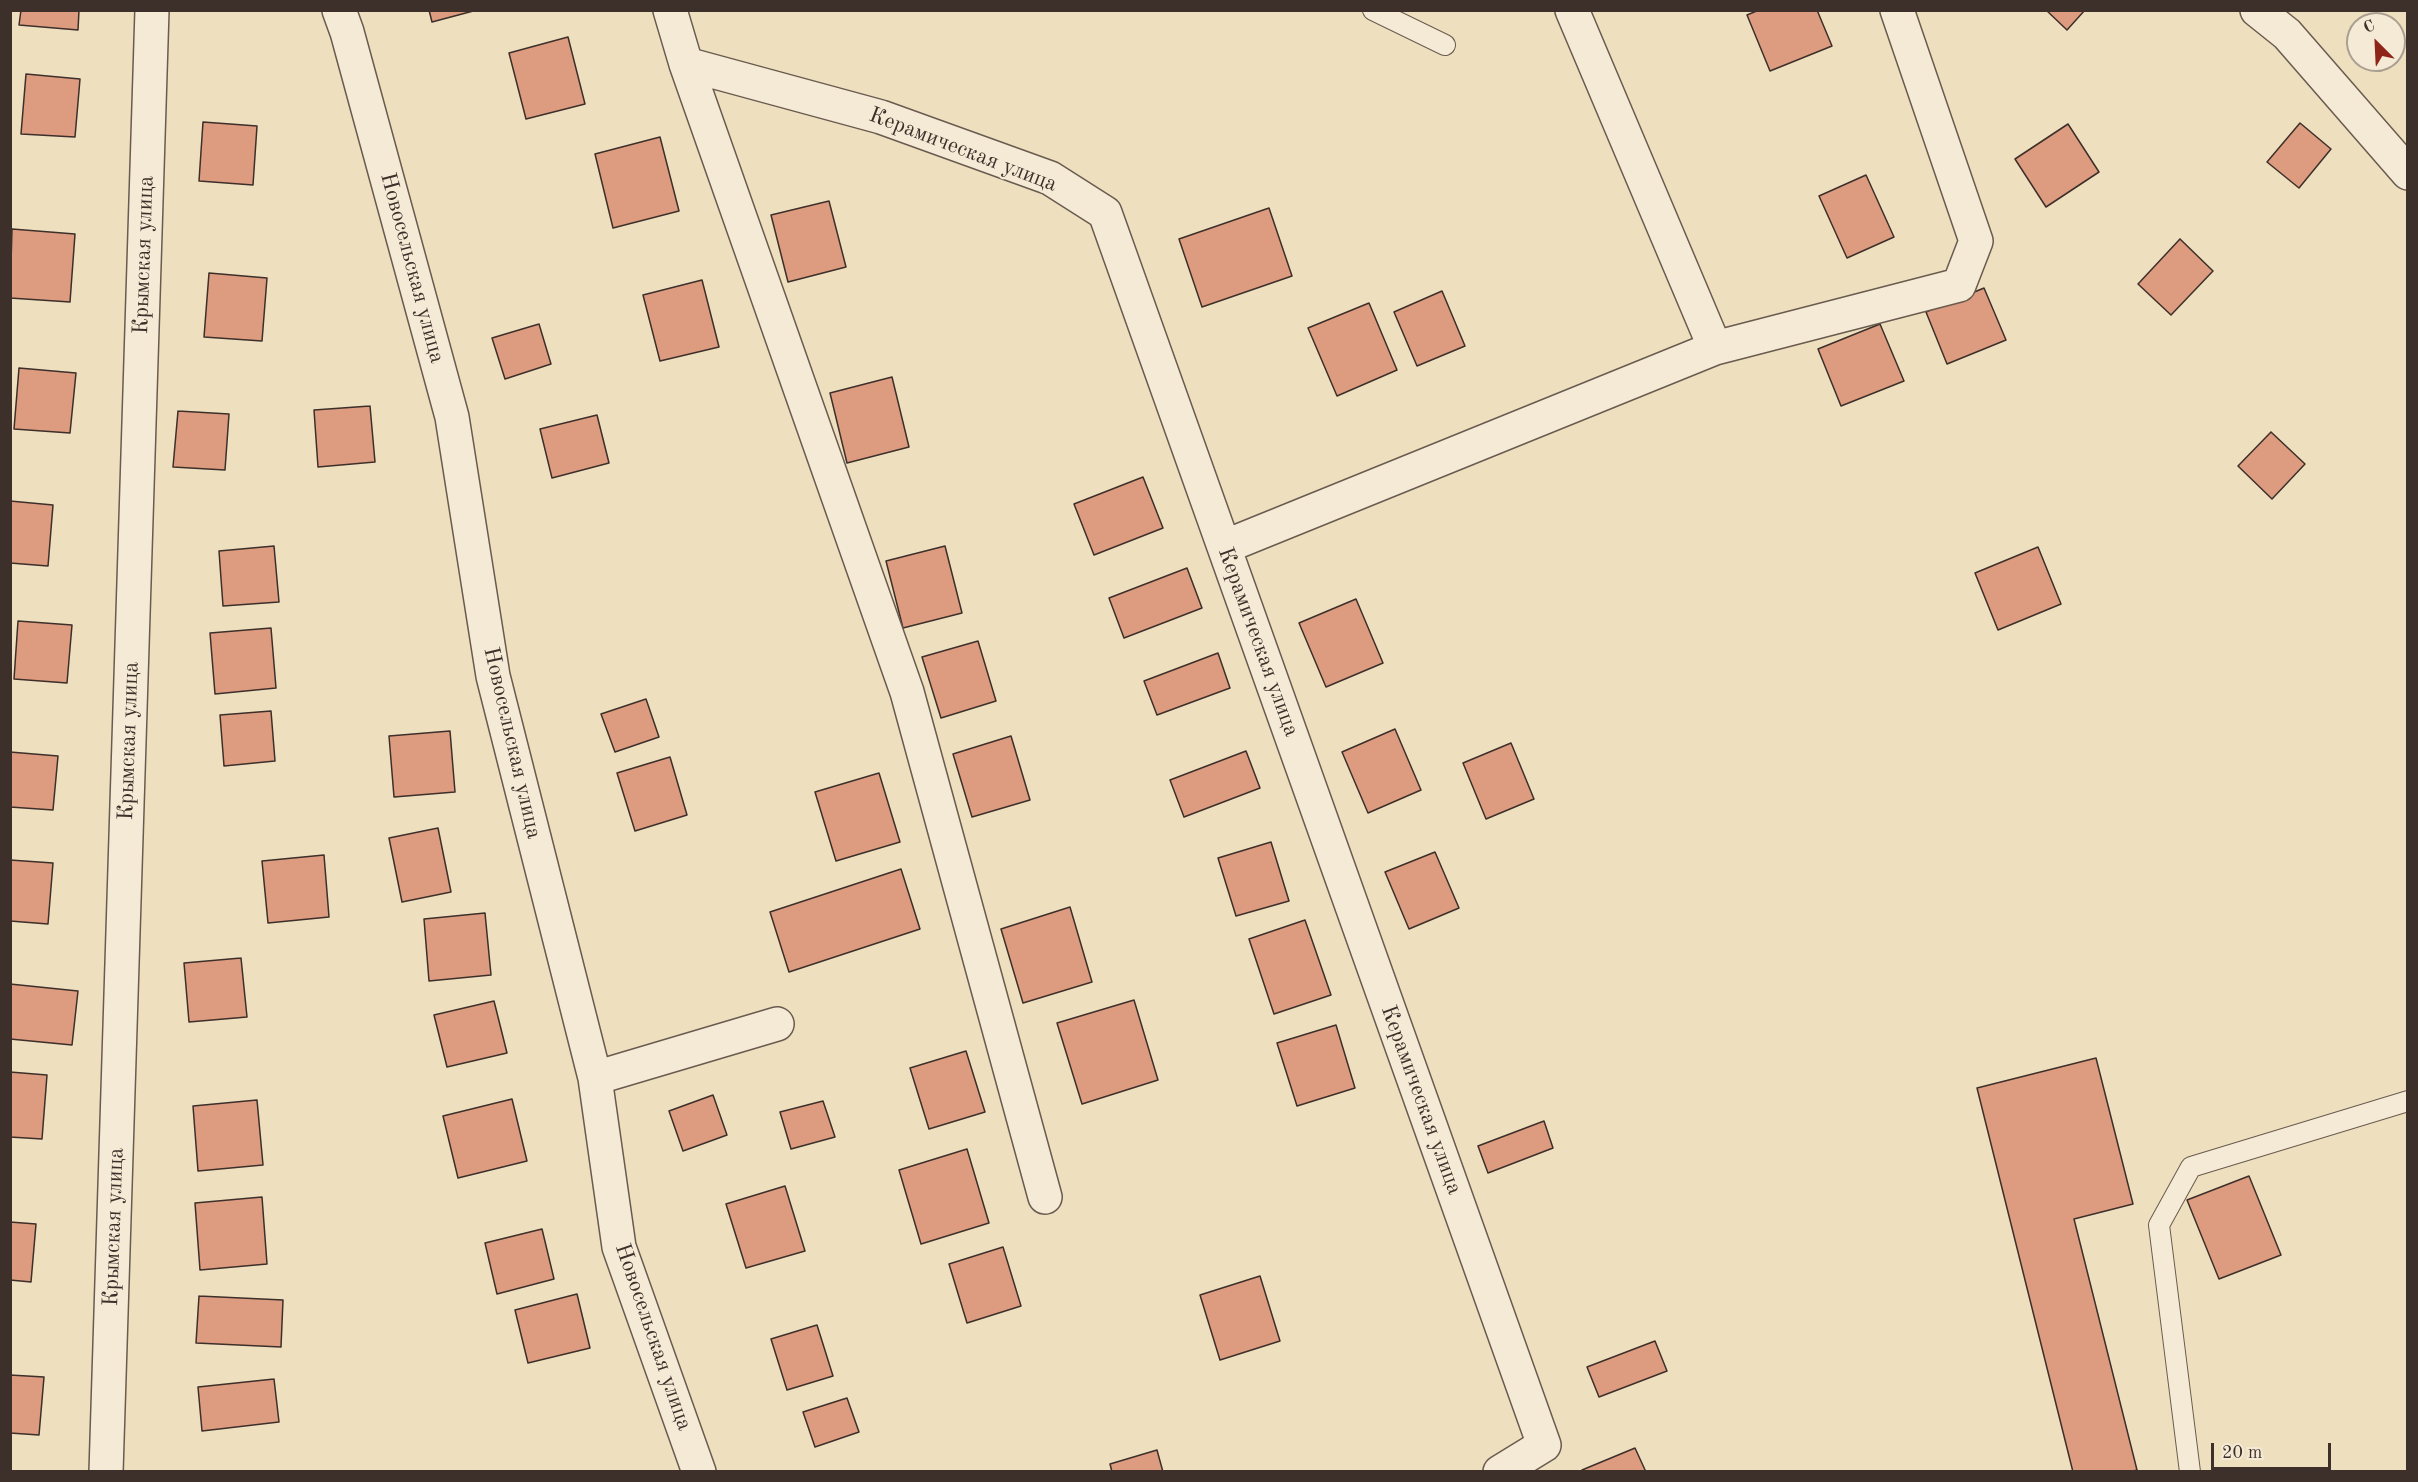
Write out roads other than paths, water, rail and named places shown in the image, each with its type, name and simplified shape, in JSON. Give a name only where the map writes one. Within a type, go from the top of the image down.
[{"type":"street","name":"Крымская улица","points":[[106,1472],[152,10]]},
{"type":"street","name":"Новосельская улица","points":[[339,10],[347,32],[452,417],[493,676],[595,1078],[619,1247],[699,1472]]},
{"type":"street","points":[[670,10],[686,64],[907,692],[1045,1197]]},
{"type":"street","points":[[1572,10],[1715,348]]},
{"type":"street","points":[[1224,547],[1715,348],[1959,285],[1976,241],[1897,10]]},
{"type":"street","points":[[2257,10],[2287,34],[2408,173]]},
{"type":"street","name":"Керамическая улица","points":[[686,64],[881,117],[1050,178],[1105,213],[1544,1445],[1500,1472]]},
{"type":"street","points":[[595,1078],[777,1024]]},
{"type":"lane","points":[[1373,10],[1444,45]]},
{"type":"lane","points":[[2190,1472],[2160,1225],[2190,1167],[2408,1101]]}]
